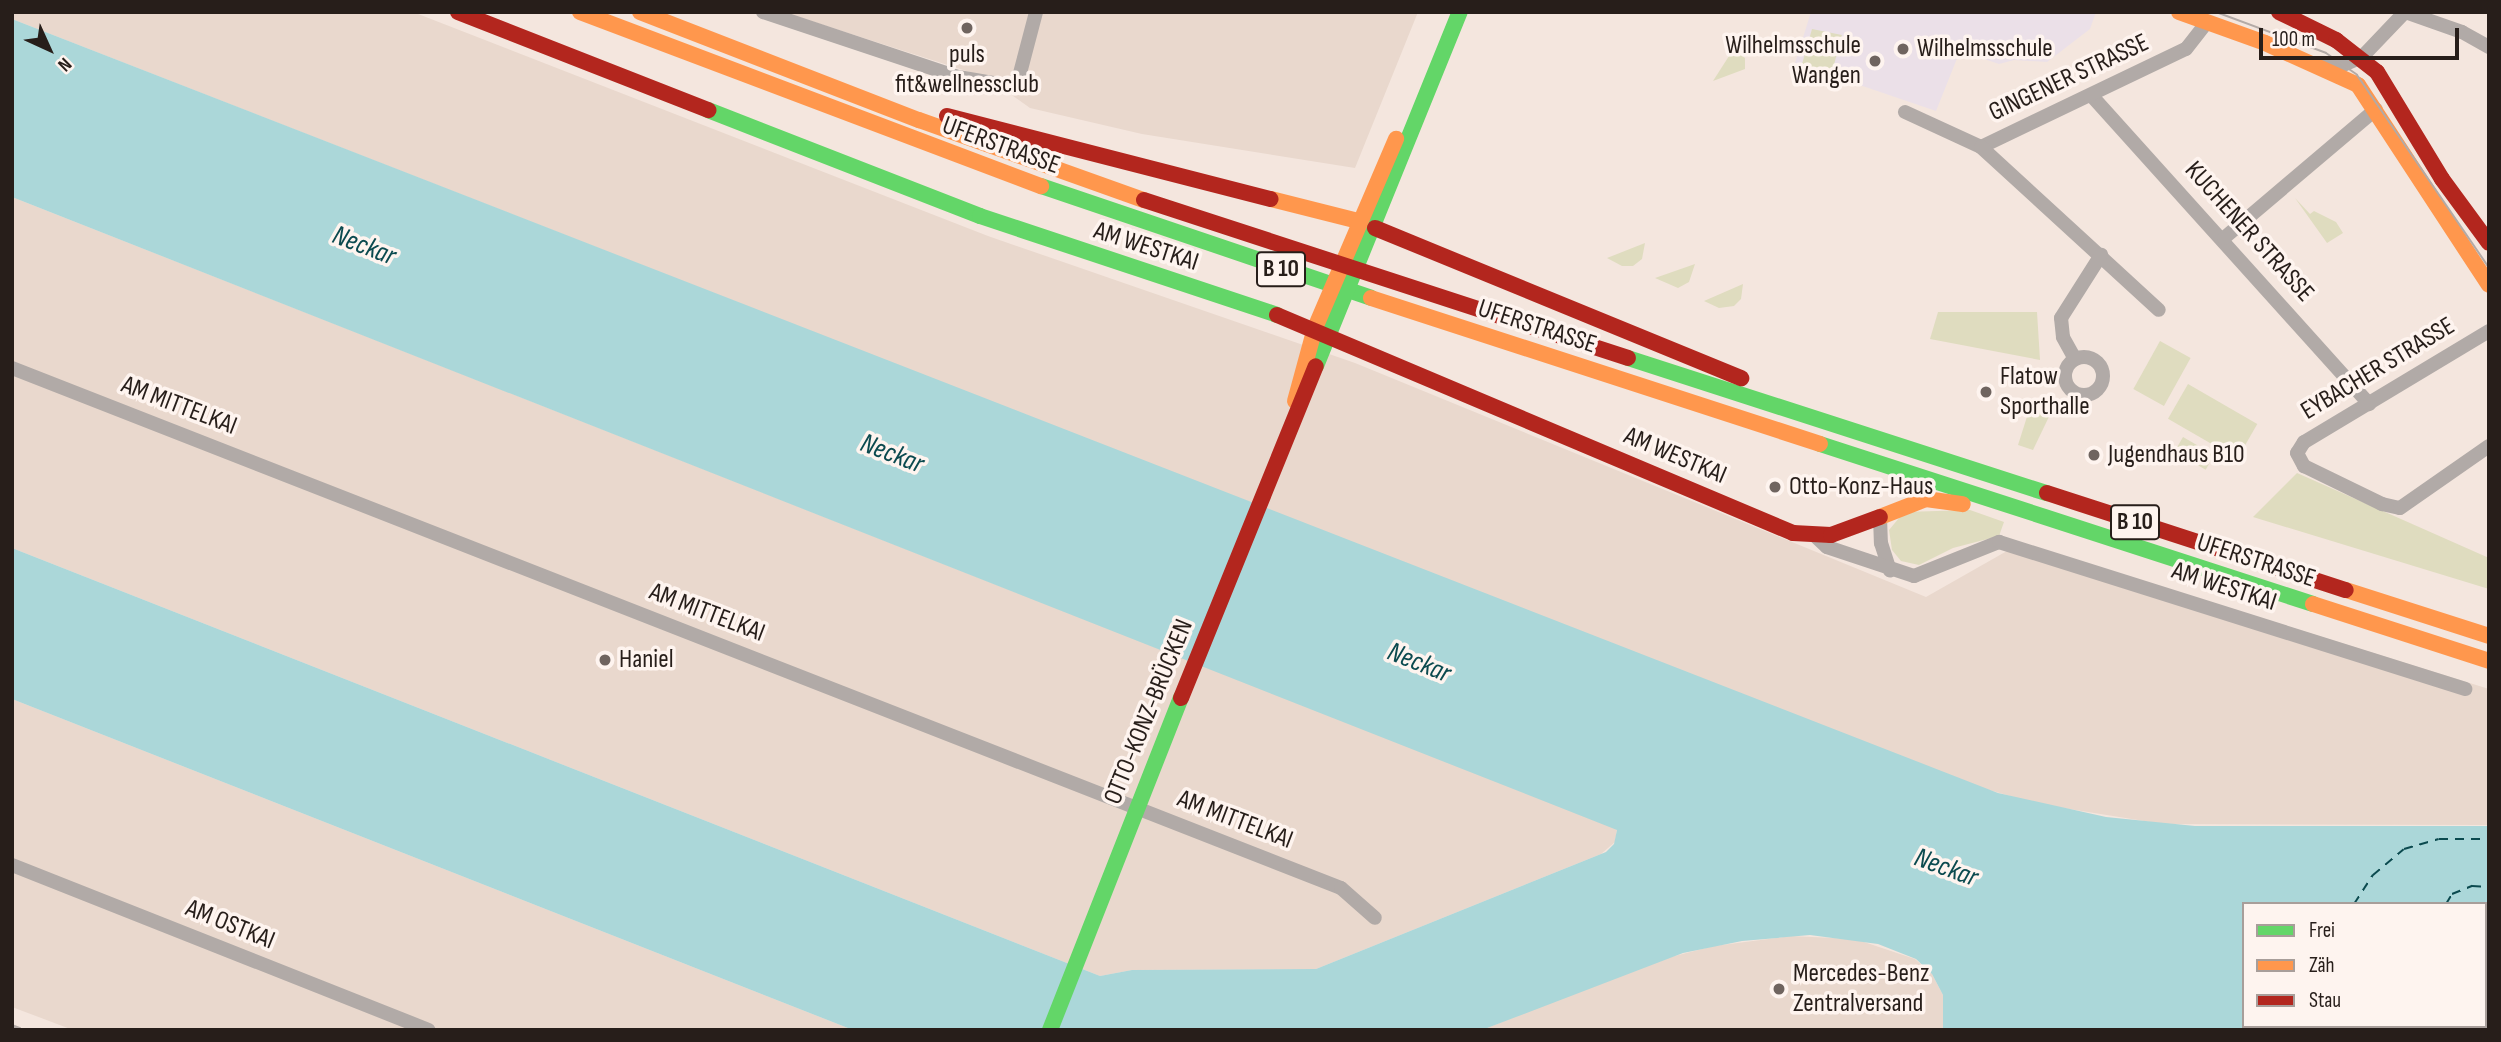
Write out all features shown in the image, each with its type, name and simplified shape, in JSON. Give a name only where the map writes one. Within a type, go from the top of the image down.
[{"type":"main road","name":"AM WESTKAI","points":[[458,12],[980,216],[1315,328],[1793,533],[1815,536],[1880,517]]},
{"type":"main road","name":"UFERSTRASSE","points":[[580,12],[936,149],[1186,238],[2489,661]]},
{"type":"main road","name":"UFERSTRASSE","points":[[640,12],[919,120],[1192,217],[1782,405],[2489,636]]},
{"type":"main road","name":"OTTO-KONZ-BRÜCKEN","points":[[1386,178],[1447,12]]},
{"type":"main road","name":"OTTO-KONZ-BRÜCKEN","points":[[1294,413],[1300,372],[1349,242],[1358,221],[1378,197],[1460,12]]},
{"type":"main road","points":[[2179,12],[2315,64],[2358,85],[2376,109],[2431,202],[2489,285]]},
{"type":"main road","points":[[2279,12],[2362,57],[2389,88],[2442,179],[2489,243]]},
{"type":"main road","name":"B 10","points":[[919,120],[949,116],[1358,221]]},
{"type":"main road","name":"OTTO-KONZ-BRÜCKEN","points":[[1050,1030],[1274,462],[1375,228],[1378,197]]},
{"type":"main road","points":[[1358,221],[1375,228]]},
{"type":"main road","name":"B 10","points":[[1375,228],[1767,389],[1782,405]]},
{"type":"main road","name":"B 10","points":[[1880,517],[1926,499],[1973,506],[1992,501]]},
{"type":"street","points":[[763,12],[958,77],[1010,86],[1019,77],[1036,12]]},
{"type":"street","points":[[2315,64],[2343,65],[2362,57],[2405,12],[2462,32],[2489,47]]},
{"type":"street","name":"GINGENER STRASSE","points":[[1981,147],[2186,49],[2206,23]]},
{"type":"street","points":[[2358,85],[2362,57]]},
{"type":"street","name":"KUCHENER STRASSE","points":[[2091,95],[2224,238],[2370,404]]},
{"type":"street","points":[[2224,238],[2376,109]]},
{"type":"street","name":"GINGENER STRASSE","points":[[1905,112],[1981,147],[2158,310]]},
{"type":"street","points":[[2075,359],[2063,337],[2061,318],[2101,255]]},
{"type":"street","name":"EYBACHER STRASSE","points":[[2489,331],[2304,442],[2297,453],[2304,466],[2382,505],[2400,508],[2489,446]]},
{"type":"street","name":"AM MITTELKAI","points":[[12,368],[1341,888],[1375,918]]},
{"type":"street","points":[[1880,517],[1881,543],[1891,571]]},
{"type":"street","name":"AM WESTKAI","points":[[1815,536],[1827,547],[1891,571],[1914,576],[1999,542],[2465,689]]},
{"type":"street","name":"AM OSTKAI","points":[[12,865],[429,1030]]},
{"type":"shaded area","points":[[12,12],[413,12],[988,236],[1355,363],[1926,597],[2021,543],[2489,689],[2489,825],[2163,824],[2038,804],[1975,786],[12,19]]},
{"type":"shaded area","points":[[783,12],[1418,12],[1355,168],[1142,134],[1030,108],[988,78]]},
{"type":"shaded area","name":"Wilhelmsschule Wangen","points":[[1811,12],[2096,12],[2090,29],[2047,62],[2014,60],[1999,64],[1960,51],[1936,111],[1795,63]]},
{"type":"shaded area","points":[[1812,29],[1842,35],[1831,76],[1802,64]]},
{"type":"shaded area","points":[[1738,53],[1745,58],[1745,69],[1713,81],[1729,56]]},
{"type":"shaded area","points":[[12,197],[1617,829],[1615,842],[1601,854],[1316,969],[1132,970],[1100,976],[12,548]]},
{"type":"shaded area","points":[[2295,198],[2310,214],[2314,211],[2336,222],[2343,233],[2327,243]]},
{"type":"shaded area","points":[[1645,243],[1642,259],[1633,266],[1622,266],[1607,258]]},
{"type":"shaded area","points":[[1695,264],[1689,282],[1678,288],[1655,278]]},
{"type":"shaded area","points":[[1743,284],[1741,299],[1734,306],[1719,308],[1704,301]]},
{"type":"shaded area","points":[[1938,312],[2037,312],[2040,360],[1930,339]]},
{"type":"shaded area","points":[[2160,341],[2191,358],[2164,406],[2133,389]]},
{"type":"shaded area","points":[[2188,384],[2257,424],[2237,459],[2168,419]]},
{"type":"shaded area","points":[[2057,400],[2033,450],[2018,445],[2032,401]]},
{"type":"shaded area","points":[[2183,437],[2214,455],[2206,470],[2174,452]]},
{"type":"shaded area","points":[[2297,473],[2489,558],[2489,589],[2253,517]]},
{"type":"shaded area","points":[[1970,510],[2004,522],[1999,536],[1953,548],[1919,565],[1901,561],[1892,550],[1889,530],[1904,512]]},
{"type":"shaded area","points":[[12,699],[853,1030],[73,1030],[12,1007]]},
{"type":"shaded area","points":[[1791,936],[1855,939],[1915,959],[1932,974],[1943,995],[1943,1030],[1482,1030],[1651,962],[1714,946]]},
{"type":"water","name":"Neckar","points":[[12,19],[1998,793],[2106,817],[2195,826],[2489,826],[2489,1030],[1943,1030],[1943,995],[1932,974],[1916,959],[1878,944],[1810,935],[1742,941],[1683,953],[1482,1030],[853,1030],[12,699],[12,548],[1100,976],[1132,970],[1316,969],[1606,852],[1614,844],[1617,830],[12,197]]},
{"type":"ferry route","points":[[2355,902],[2373,875],[2404,849],[2439,839],[2489,839]]},
{"type":"ferry route","points":[[2447,902],[2452,894],[2472,886],[2489,887]]},
{"type":"tram line","points":[[2216,12],[2326,53],[2357,75],[2489,268]]},
{"type":"railway","points":[[12,1026],[22,1030]]},
{"type":"traffic: fast","points":[[1316,366],[1460,12]]},
{"type":"traffic: fast","points":[[708,110],[980,216],[1277,315]]},
{"type":"traffic: fast","points":[[1041,186],[1371,298]]},
{"type":"traffic: fast","points":[[1628,358],[2047,493]]},
{"type":"traffic: fast","points":[[1820,444],[2313,604]]},
{"type":"traffic: fast","points":[[1050,1030],[1181,698]]},
{"type":"traffic: slow","points":[[580,12],[1041,186]]},
{"type":"traffic: slow","points":[[640,12],[919,120],[1144,200]]},
{"type":"traffic: slow","points":[[2179,12],[2265,43],[2358,85],[2489,285]]},
{"type":"traffic: slow","points":[[1295,401],[1315,328],[1396,139]]},
{"type":"traffic: slow","points":[[1271,199],[1358,221]]},
{"type":"traffic: slow","points":[[1371,298],[1820,444]]},
{"type":"traffic: slow","points":[[1880,517],[1926,499],[1963,504]]},
{"type":"traffic: slow","points":[[2346,590],[2489,636]]},
{"type":"traffic: slow","points":[[2313,604],[2489,661]]},
{"type":"traffic: jam","points":[[458,12],[708,110]]},
{"type":"traffic: jam","points":[[2279,12],[2336,40],[2377,72],[2442,179],[2489,243]]},
{"type":"traffic: jam","points":[[947,116],[1271,199]]},
{"type":"traffic: jam","points":[[1144,200],[1628,358]]},
{"type":"traffic: jam","points":[[1375,228],[1741,378]]},
{"type":"traffic: jam","points":[[1277,315],[1793,533],[1831,535],[1880,517]]},
{"type":"traffic: jam","points":[[1181,698],[1316,366]]},
{"type":"traffic: jam","points":[[2047,493],[2346,590]]},
{"type":"place","name":"puls fit&wellnessclub","points":[[967,28]]},
{"type":"place","name":"Wilhelmsschule","points":[[1903,49]]},
{"type":"place","name":"Wilhelmsschule Wangen","points":[[1875,61]]},
{"type":"place","name":"Flatow Sporthalle","points":[[1986,392]]},
{"type":"place","name":"Jugendhaus B10","points":[[2094,455]]},
{"type":"place","name":"Otto-Konz-Haus","points":[[1775,487]]},
{"type":"place","name":"Haniel","points":[[605,660]]},
{"type":"place","name":"Mercedes-Benz Zentralversand","points":[[1779,989]]}]
